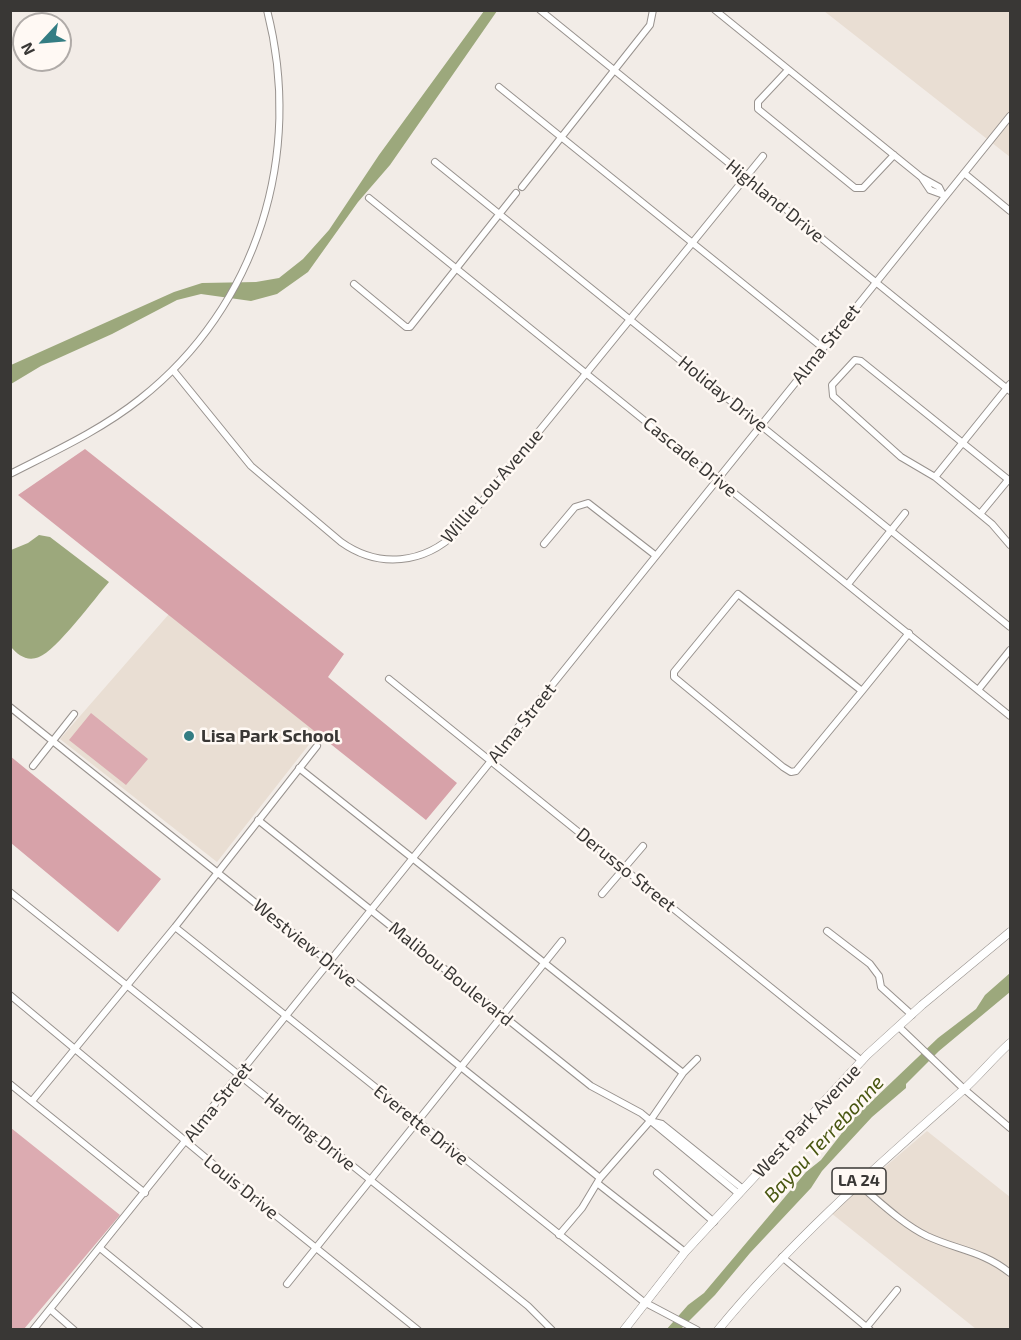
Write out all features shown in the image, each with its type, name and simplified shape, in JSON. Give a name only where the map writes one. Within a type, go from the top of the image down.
[{"type":"main road","name":"West Park Avenue","points":[[624,1329],[686,1252],[862,1060],[922,1005],[1011,932]]},
{"type":"main road","name":"LA 24","points":[[718,1329],[782,1257],[857,1183],[964,1089],[1011,1043]]},
{"type":"street","points":[[10,474],[116,417],[172,370],[201,338],[230,298],[242,276],[266,215],[278,153],[280,79],[267,10]]},
{"type":"street","name":"Highland Drive","points":[[540,10],[1009,388]]},
{"type":"street","points":[[522,187],[650,25],[653,10]]},
{"type":"street","points":[[715,10],[922,178],[939,187],[943,195]]},
{"type":"street","points":[[788,70],[758,102],[758,109],[768,118],[857,189],[863,188],[894,155]]},
{"type":"street","points":[[499,87],[823,348]]},
{"type":"street","name":"Alma Street","points":[[33,1329],[240,1076],[943,195],[1011,116]]},
{"type":"street","name":"Willie Lou Avenue","points":[[172,370],[251,466],[348,547],[368,556],[390,560],[419,556],[449,540],[763,156]]},
{"type":"street","name":"Holiday Drive","points":[[435,162],[1011,627]]},
{"type":"street","points":[[964,173],[1011,211]]},
{"type":"street","points":[[354,284],[408,327],[516,193]]},
{"type":"street","name":"Cascade Drive","points":[[369,198],[1011,716]]},
{"type":"street","points":[[980,514],[1009,480],[861,361],[855,360],[849,363],[831,389],[833,396],[901,457],[935,477],[980,514],[1011,545]]},
{"type":"street","points":[[935,477],[1009,388]]},
{"type":"street","points":[[544,544],[575,507],[588,503],[655,555]]},
{"type":"street","points":[[848,584],[905,513]]},
{"type":"street","points":[[862,691],[738,594],[674,672],[674,677],[791,772],[796,771],[862,691],[909,633]]},
{"type":"street","points":[[978,690],[1011,650]]},
{"type":"street","name":"Derusso Street","points":[[389,679],[862,1060]]},
{"type":"street","name":"Westview Drive","points":[[10,707],[461,1067],[686,1252]]},
{"type":"street","points":[[33,766],[74,714]]},
{"type":"street","points":[[33,1100],[175,927],[317,746]]},
{"type":"street","points":[[299,768],[683,1073]]},
{"type":"street","name":"Malibou Boulevard","points":[[258,820],[591,1086],[641,1113],[650,1121],[662,1124],[741,1191]]},
{"type":"street","points":[[602,894],[642,846]]},
{"type":"street","name":"Harding Drive","points":[[10,892],[528,1306],[552,1329]]},
{"type":"street","name":"Everette Drive","points":[[175,927],[644,1302],[695,1328]]},
{"type":"street","points":[[827,932],[870,964],[879,976],[881,987],[912,1016]]},
{"type":"street","points":[[287,1284],[562,941]]},
{"type":"street","name":"Louis Drive","points":[[10,995],[186,1142],[418,1329]]},
{"type":"street","points":[[899,1027],[964,1089],[1011,1128]]},
{"type":"street","points":[[559,1236],[586,1203],[599,1180],[650,1121],[683,1073],[697,1059]]},
{"type":"street","points":[[10,1084],[33,1100],[145,1192]]},
{"type":"street","points":[[657,1173],[714,1222]]},
{"type":"street","points":[[857,1183],[918,1230],[939,1241],[985,1256],[1011,1273]]},
{"type":"street","points":[[100,1248],[200,1329]]},
{"type":"street","points":[[782,1257],[867,1329],[897,1290]]},
{"type":"street","points":[[50,1309],[74,1329]]},
{"type":"shaded area","points":[[484,11],[497,11],[390,165],[358,202],[308,272],[277,294],[251,301],[201,294],[177,300],[112,334],[41,366],[11,384],[11,365],[174,292],[202,283],[256,282],[279,278],[303,259],[329,230],[379,155]]},
{"type":"shaded area","points":[[824,11],[1010,11],[1010,157]]},
{"type":"shaded area","points":[[85,449],[344,654],[328,677],[457,783],[426,820],[18,495]]},
{"type":"shaded area","points":[[39,535],[50,537],[109,582],[55,645],[46,653],[31,659],[20,655],[11,647],[11,550],[28,543]]},
{"type":"shaded area","name":"Lisa Park School","points":[[169,614],[318,733],[217,862],[60,739]]},
{"type":"shaded area","points":[[91,713],[148,759],[126,785],[69,740]]},
{"type":"shaded area","points":[[10,756],[161,879],[118,932],[11,843]]},
{"type":"shaded area","points":[[1010,973],[1010,992],[939,1051],[906,1084],[906,1088],[872,1117],[715,1295],[681,1329],[666,1330],[688,1305],[704,1293],[806,1172],[821,1160],[852,1120],[938,1038],[976,1009],[985,995]]},
{"type":"shaded area","points":[[11,1128],[120,1215],[24,1329],[11,1329]]},
{"type":"shaded area","points":[[927,1131],[1010,1197],[1010,1329],[976,1329],[831,1213]]},
{"type":"place","name":"Lisa Park School","points":[[189,736]]},
{"type":"water label","name":"Bayou Terrebonne","points":[[824,1139]]}]
